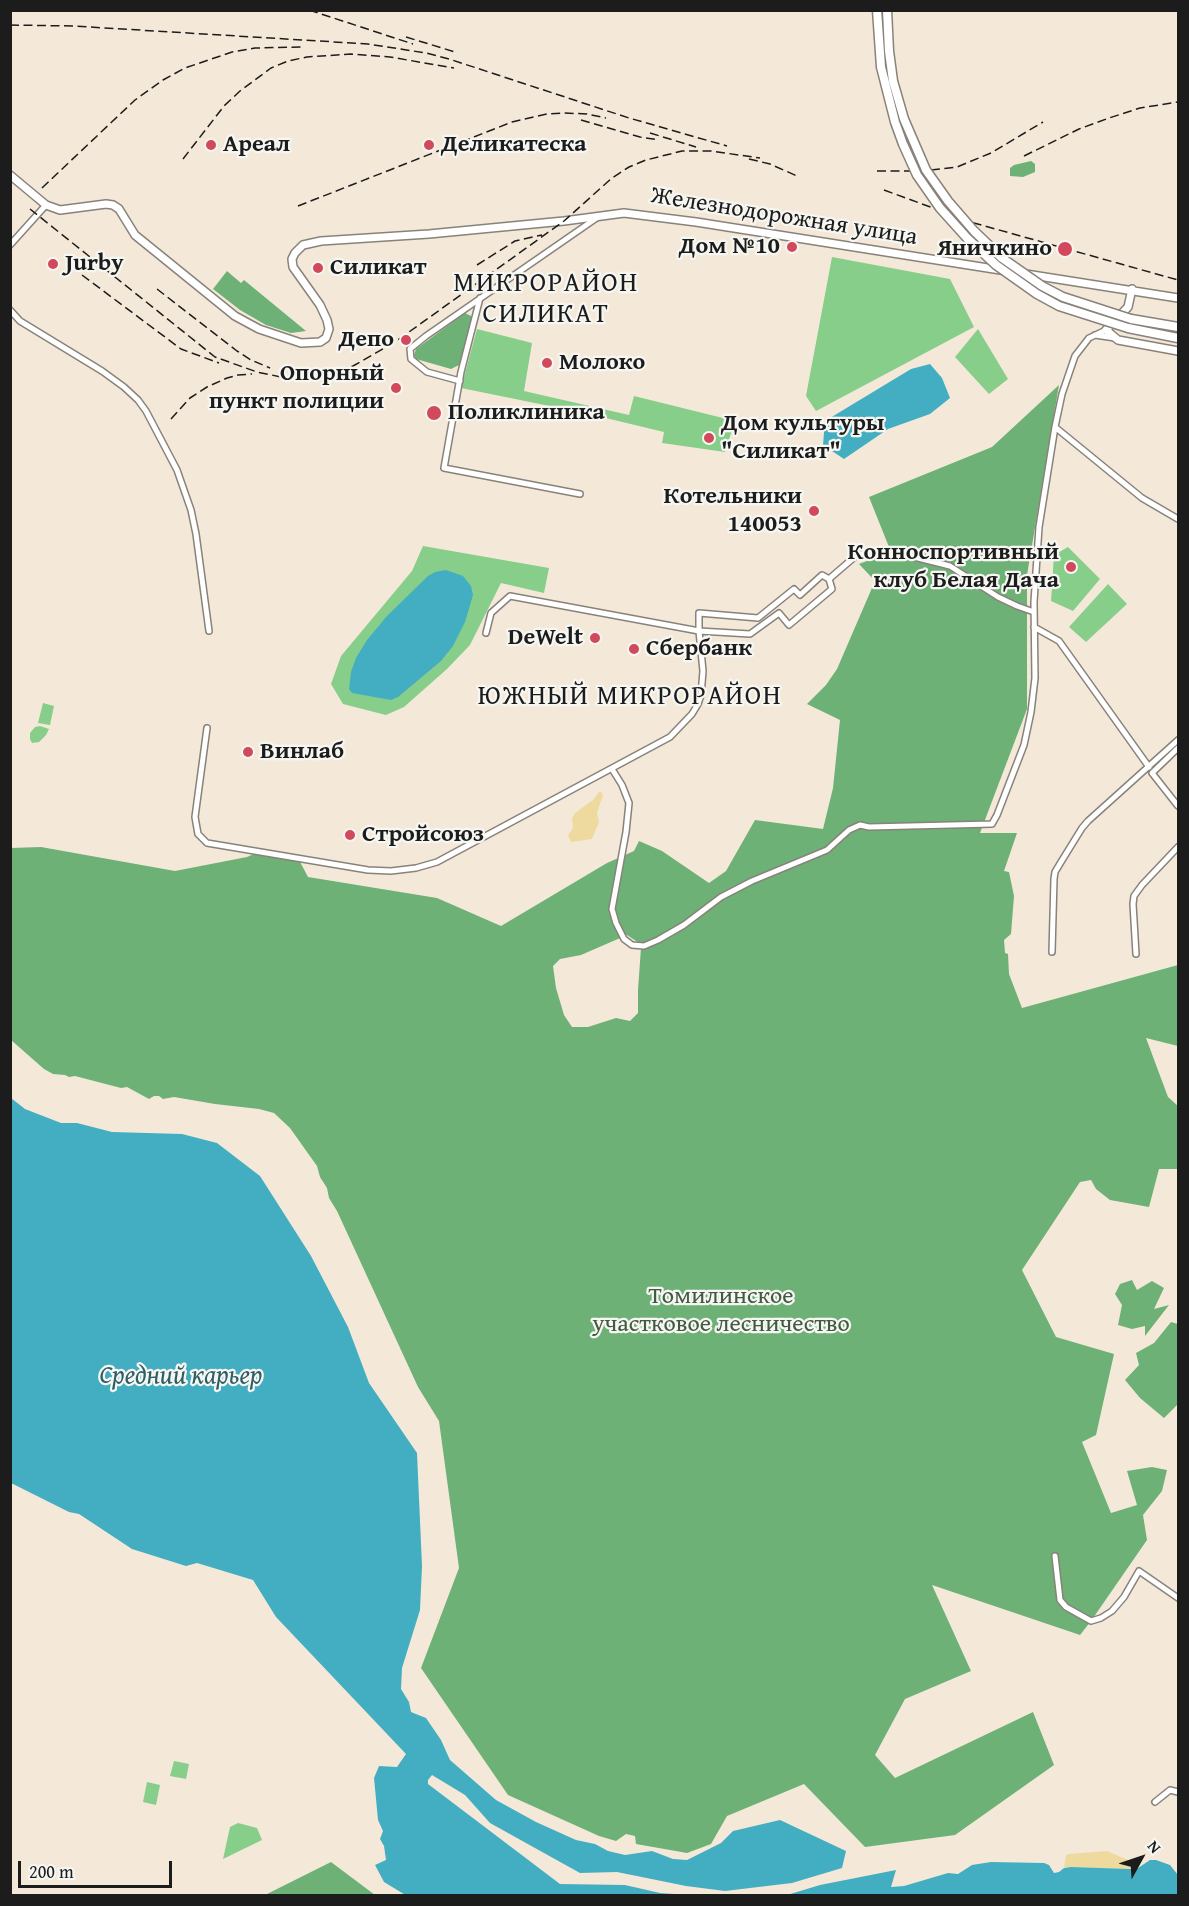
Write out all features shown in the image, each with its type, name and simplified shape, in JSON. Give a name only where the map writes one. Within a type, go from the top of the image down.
[{"type":"main road","points":[[878,10],[881,68],[895,122],[917,175],[940,208],[981,252],[1021,284],[1059,306],[1128,328],[1179,338]]},
{"type":"main road","points":[[887,10],[893,81],[904,119],[926,170],[948,201],[974,231],[1002,258],[1042,286],[1071,300],[1131,319],[1179,327]]},
{"type":"street","points":[[10,175],[46,205],[10,245]]},
{"type":"street","name":"Железнодорожная улица","points":[[46,205],[60,210],[113,205],[119,209],[135,235],[235,316],[271,334],[307,344],[324,340],[329,329],[320,305],[293,267],[292,259],[303,245],[321,241],[429,234],[616,214],[638,214],[1179,298]]},
{"type":"street","points":[[460,381],[427,372],[411,358],[410,349],[598,217]]},
{"type":"street","points":[[612,769],[622,785],[629,803],[629,812],[612,909],[624,939],[632,945],[644,946],[658,940],[684,925],[721,897],[752,881],[826,850],[849,830],[860,825],[868,827],[992,824],[1024,745],[1031,712],[1035,678],[1034,612],[1039,527],[1065,380],[1075,356],[1084,343],[1093,335],[1106,330],[1128,307],[1132,289]]},
{"type":"street","points":[[480,298],[460,381],[444,468],[580,494]]},
{"type":"street","points":[[10,310],[20,321],[124,387],[146,411],[177,470],[191,510],[209,631]]},
{"type":"street","points":[[1106,330],[1118,340],[1179,351]]},
{"type":"street","points":[[1093,335],[1116,338]]},
{"type":"street","points":[[1055,427],[1142,498],[1179,519]]},
{"type":"street","points":[[829,579],[858,554],[877,553],[914,557],[950,566],[998,597],[1034,612]]},
{"type":"street","points":[[207,728],[195,817],[196,828],[202,839],[211,845],[368,870],[391,871],[416,868],[437,862],[670,737],[698,704],[703,671],[699,631],[699,613],[758,618],[794,589],[800,595],[822,575],[829,579],[832,590],[789,625],[779,613],[750,634],[699,631],[510,596],[491,613],[486,633]]},
{"type":"street","points":[[1034,627],[1059,641],[1179,806]]},
{"type":"street","points":[[1151,770],[1179,740]]},
{"type":"street","points":[[1052,952],[1056,872],[1082,828],[1179,748]]},
{"type":"street","points":[[1136,954],[1134,896],[1179,847]]},
{"type":"street","points":[[1055,1556],[1060,1600],[1066,1607],[1091,1621],[1112,1611],[1124,1597],[1139,1571],[1179,1598]]},
{"type":"street","points":[[1155,1802],[1170,1790],[1179,1792]]},
{"type":"green space","points":[[1031,161],[1035,164],[1035,172],[1023,177],[1010,176],[1010,168],[1014,165]]},
{"type":"green space","points":[[832,257],[950,279],[974,327],[816,411],[806,396]]},
{"type":"green space","points":[[227,271],[241,283],[244,280],[306,331],[291,333],[266,325],[240,310],[213,289]]},
{"type":"green space","points":[[465,313],[473,317],[459,365],[451,369],[416,359],[414,355],[416,349]]},
{"type":"green space","points":[[477,329],[532,343],[524,391],[629,415],[634,396],[735,421],[725,452],[662,443],[664,432],[461,388]]},
{"type":"green space","points":[[978,329],[1008,379],[989,394],[955,357]]},
{"type":"green space","name":"Томилинское участковое лесничество","points":[[1059,385],[1027,575],[1027,709],[980,833],[1017,833],[1004,871],[1009,872],[1014,896],[1011,934],[1004,940],[1005,953],[1008,954],[1009,974],[1022,1008],[1178,965],[1178,1046],[1146,1038],[1168,1097],[1178,1106],[1178,1169],[1159,1169],[1149,1207],[1110,1200],[1096,1189],[1091,1180],[1080,1182],[1022,1270],[1056,1337],[1114,1354],[1096,1435],[1082,1442],[1111,1513],[1137,1505],[1127,1471],[1152,1467],[1167,1470],[1162,1491],[1143,1515],[1147,1540],[1080,1635],[932,1585],[971,1671],[905,1699],[875,1755],[895,1778],[1033,1712],[1054,1765],[955,1835],[865,1847],[804,1784],[727,1816],[711,1844],[687,1853],[636,1844],[635,1836],[626,1834],[616,1841],[599,1836],[508,1795],[421,1668],[459,1568],[439,1421],[418,1387],[329,1198],[317,1166],[290,1128],[274,1113],[259,1109],[174,1097],[163,1099],[154,1096],[149,1099],[127,1087],[121,1088],[75,1076],[53,1074],[11,1040],[10,848],[41,847],[175,871],[254,854],[299,860],[308,877],[437,898],[501,926],[607,863],[634,851],[639,841],[662,851],[709,883],[726,871],[755,820],[823,829],[833,788],[840,720],[807,704],[826,685],[837,669],[875,581],[859,564],[891,552],[869,497],[992,447]],"holes":[[[627,935],[639,943],[641,948],[638,1013],[630,1021],[616,1018],[588,1027],[572,1027],[564,1015],[556,988],[553,966],[560,959],[581,955]]]},
{"type":"green space","points":[[423,546],[549,568],[544,593],[501,583],[470,645],[404,707],[386,715],[343,704],[331,684],[341,656],[412,571]]},
{"type":"green space","name":"Конноспортивный клуб Белая Дача","points":[[1068,547],[1100,579],[1073,611],[1051,601],[1054,555]]},
{"type":"green space","points":[[1108,584],[1127,604],[1086,642],[1069,627]]},
{"type":"green space","points":[[43,703],[54,706],[50,725],[38,723]]},
{"type":"green space","points":[[35,727],[49,729],[39,742],[32,743],[30,733]]},
{"type":"green space","points":[[1132,1280],[1137,1290],[1152,1281],[1164,1288],[1154,1309],[1169,1305],[1145,1336],[1145,1326],[1132,1329],[1118,1325],[1122,1305],[1115,1294],[1120,1284]]},
{"type":"green space","points":[[1171,1322],[1178,1324],[1178,1404],[1164,1418],[1140,1398],[1125,1380],[1139,1365],[1136,1353],[1154,1343]]},
{"type":"green space","points":[[174,1761],[189,1764],[186,1779],[170,1776]]},
{"type":"green space","points":[[147,1782],[160,1785],[156,1805],[143,1802]]},
{"type":"green space","points":[[238,1823],[257,1828],[262,1840],[223,1859],[230,1827]]},
{"type":"green space","points":[[331,1862],[375,1895],[265,1895]]},
{"type":"sand","points":[[599,792],[603,795],[597,813],[599,822],[592,839],[571,842],[568,835],[573,828],[572,818]]},
{"type":"sand","points":[[1107,1851],[1128,1860],[1130,1869],[1064,1867],[1066,1855]]},
{"type":"water","points":[[930,364],[942,378],[950,398],[930,414],[888,429],[844,459],[823,445],[825,421],[911,369]]},
{"type":"water","points":[[446,570],[463,576],[471,586],[473,595],[465,622],[453,646],[441,661],[398,697],[391,700],[352,693],[349,689],[351,672],[367,640],[387,616],[428,576]]},
{"type":"water","name":"Средний карьер","points":[[11,1098],[25,1109],[61,1123],[77,1123],[112,1132],[182,1134],[217,1143],[260,1176],[311,1256],[348,1327],[369,1383],[417,1453],[422,1566],[420,1610],[402,1668],[401,1689],[409,1702],[411,1712],[426,1718],[441,1740],[450,1760],[496,1800],[536,1822],[608,1851],[625,1855],[652,1851],[673,1859],[687,1860],[721,1843],[733,1831],[780,1820],[846,1851],[842,1868],[792,1883],[725,1891],[686,1886],[617,1872],[580,1873],[490,1823],[465,1795],[432,1775],[428,1784],[560,1884],[625,1885],[660,1893],[689,1895],[407,1896],[384,1882],[375,1865],[386,1860],[384,1846],[380,1839],[383,1831],[378,1820],[374,1778],[379,1766],[397,1767],[406,1754],[276,1617],[253,1580],[197,1563],[186,1566],[132,1549],[79,1514],[69,1512],[11,1483]]},
{"type":"water","points":[[1150,1860],[1170,1865],[1178,1875],[1178,1895],[787,1895],[820,1885],[896,1870],[891,1887],[904,1886],[948,1873],[958,1874],[972,1865],[991,1862],[1044,1863],[1049,1865],[1054,1873],[1071,1867],[1138,1868]]},
{"type":"railway","points":[[309,10],[413,44]]},
{"type":"railway","points":[[10,25],[73,26],[368,44],[426,53],[629,118],[727,146]]},
{"type":"railway","points":[[406,37],[455,52]]},
{"type":"railway","points":[[42,188],[135,100],[185,68],[232,52],[255,48],[301,47]]},
{"type":"railway","points":[[183,159],[224,106],[240,91],[271,68],[288,61],[307,57],[351,54],[390,57],[454,68]]},
{"type":"railway","points":[[1024,156],[1079,129],[1109,118],[1140,108],[1178,102]]},
{"type":"railway","points":[[298,206],[512,122],[547,114],[564,113],[606,118]]},
{"type":"railway","points":[[581,120],[640,137],[659,140]]},
{"type":"railway","points":[[877,171],[923,171],[957,167],[991,153],[1043,122]]},
{"type":"railway","points":[[650,133],[696,147]]},
{"type":"railway","points":[[30,209],[215,357],[257,372],[286,378],[310,377],[353,366],[395,342],[564,221],[612,178],[629,167],[682,151],[711,151],[760,158]]},
{"type":"railway","points":[[749,159],[770,164],[797,176]]},
{"type":"railway","points":[[884,190],[974,223],[1178,280]]},
{"type":"railway","points":[[477,265],[515,241],[542,235]]},
{"type":"railway","points":[[82,275],[181,349],[219,363]]},
{"type":"railway","points":[[157,289],[237,351],[270,368]]},
{"type":"railway","points":[[171,419],[190,398],[207,387],[227,378],[252,374]]},
{"type":"place","name":"Ареал","points":[[211,145]]},
{"type":"place","name":"Деликатеска","points":[[429,145]]},
{"type":"place","name":"Дом №10","points":[[792,247]]},
{"type":"place","name":"Яничкино","points":[[1065,249]]},
{"type":"place","name":"Jurby","points":[[53,264]]},
{"type":"place","name":"Силикат","points":[[318,268]]},
{"type":"place","name":"Депо","points":[[406,340]]},
{"type":"place","name":"Молоко","points":[[547,363]]},
{"type":"place","name":"Опорный пункт полиции","points":[[396,388]]},
{"type":"place","name":"Поликлиника","points":[[434,413]]},
{"type":"place","name":"Дом культуры \"Силикат\"","points":[[709,438]]},
{"type":"place","name":"Котельники 140053","points":[[814,511]]},
{"type":"place","name":"Конноспортивный клуб Белая Дача","points":[[1071,567]]},
{"type":"place","name":"DeWelt","points":[[595,638]]},
{"type":"place","name":"Сбербанк","points":[[634,649]]},
{"type":"place","name":"Винлаб","points":[[248,752]]},
{"type":"place","name":"Стройсоюз","points":[[350,835]]},
{"type":"district","name":"МИКРОРАЙОН СИЛИКАТ","points":[[546,300]]},
{"type":"district","name":"ЮЖНЫЙ МИКРОРАЙОН","points":[[630,697]]}]
